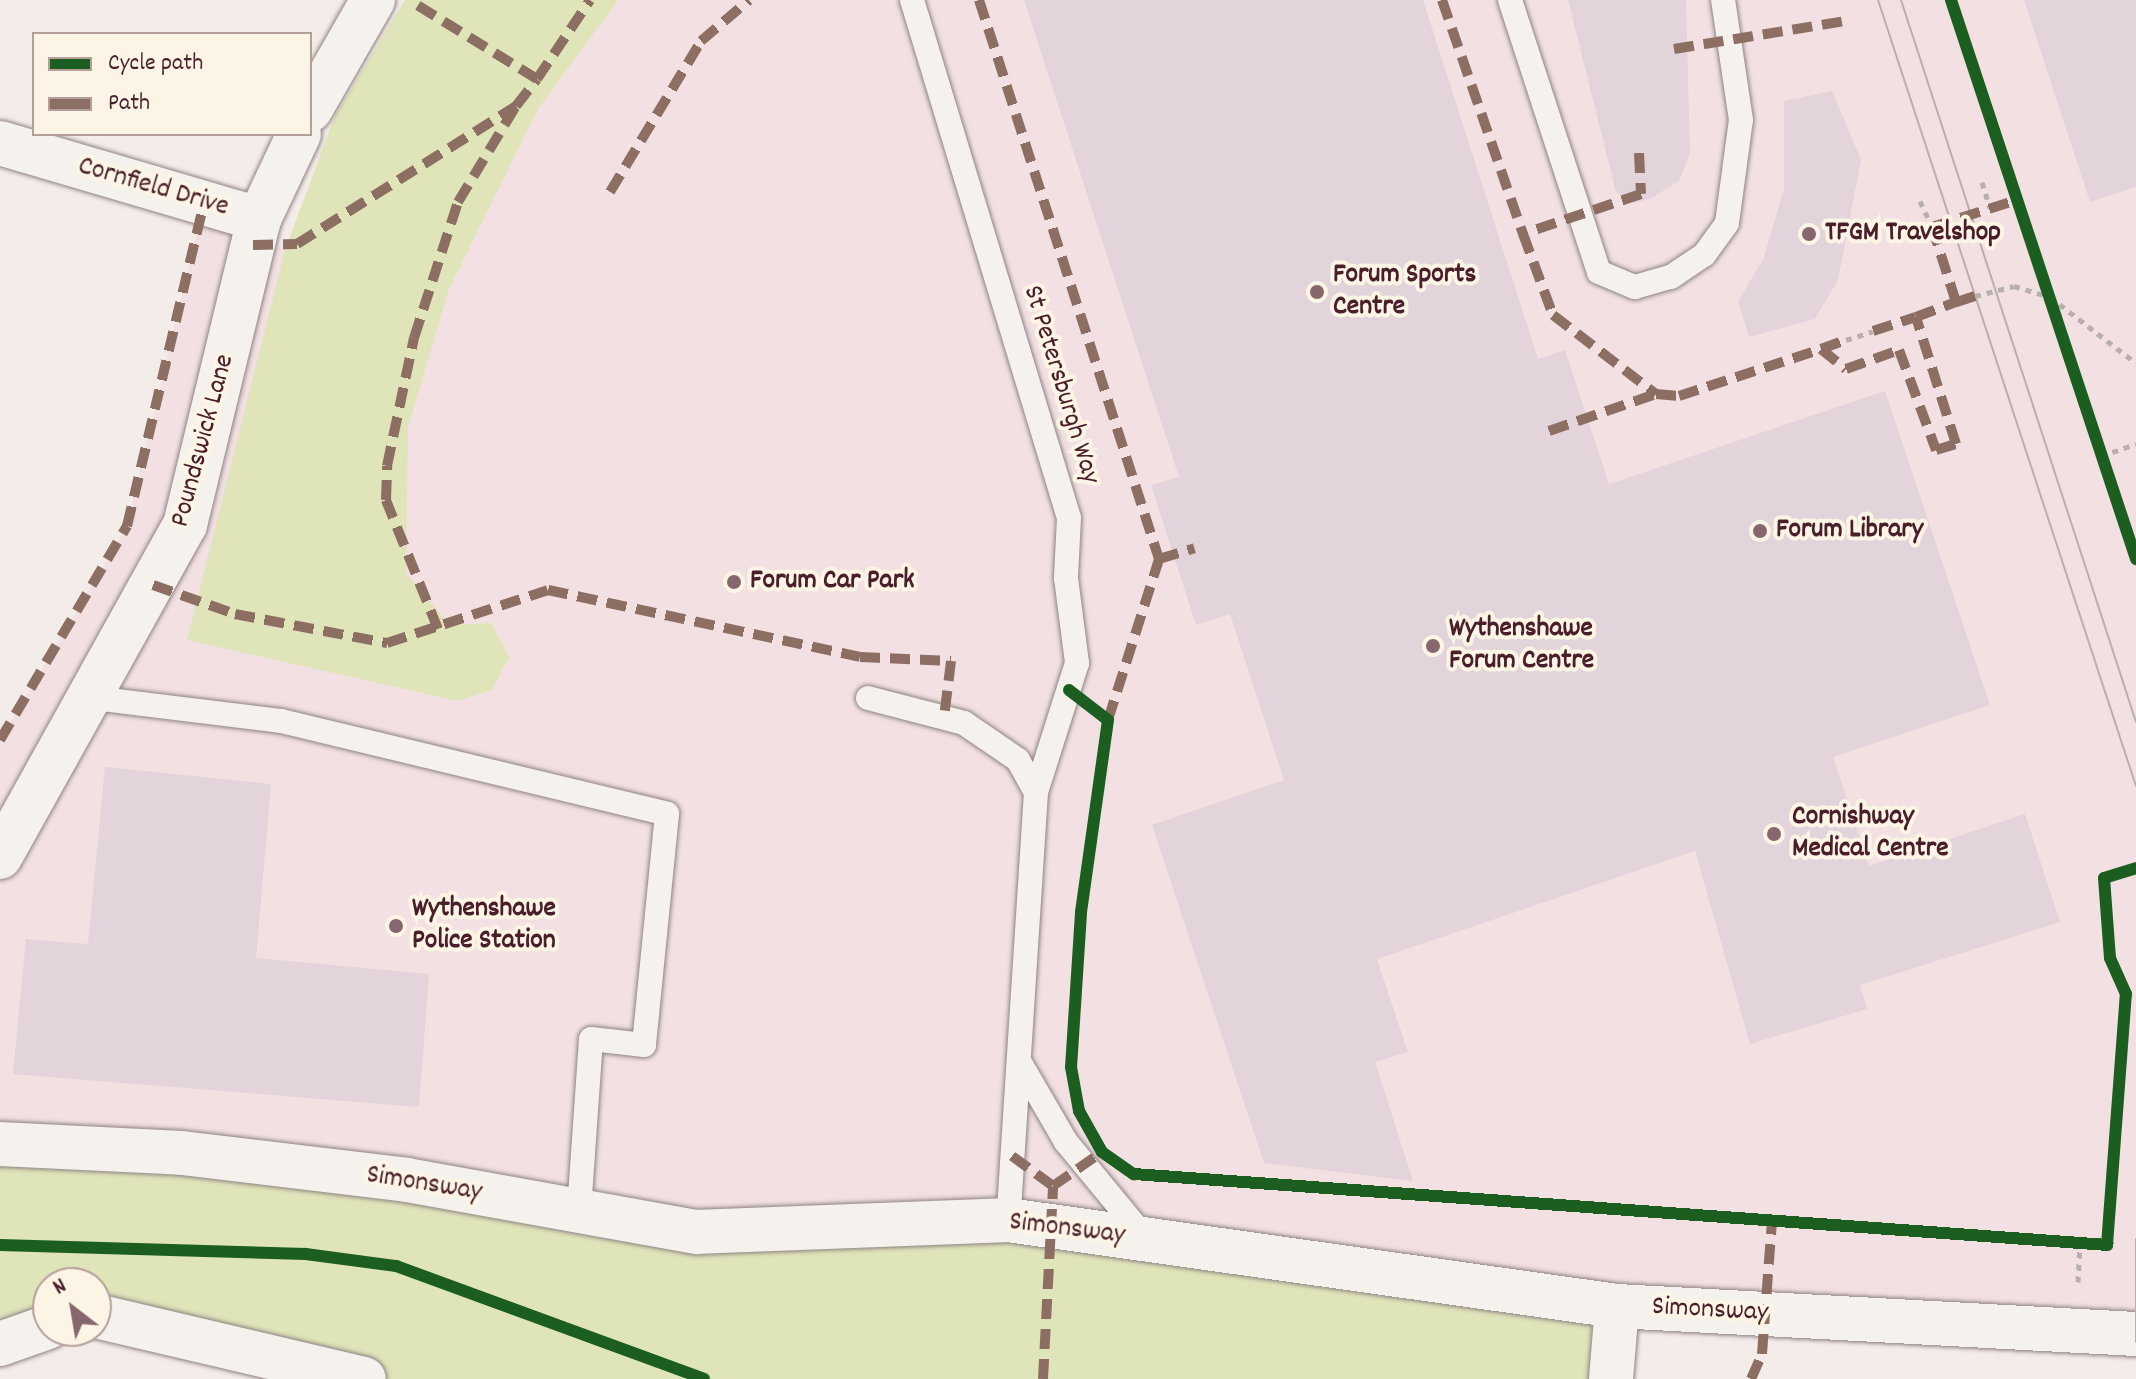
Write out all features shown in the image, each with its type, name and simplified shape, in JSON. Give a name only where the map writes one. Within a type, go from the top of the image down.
[{"type":"street","points":[[312,107],[373,0]]},
{"type":"street","name":"Poundswick Lane","points":[[0,857],[94,698],[185,525],[259,219],[298,136]]},
{"type":"street","name":"Cornfield Drive","points":[[0,143],[259,219]]},
{"type":"street","name":"Simonsway","points":[[0,1144],[182,1153],[407,1180],[697,1232],[1008,1220],[1617,1306],[2136,1334]]},
{"type":"street","points":[[1611,1379],[1617,1306]]},
{"type":"street","points":[[112,1320],[364,1379]]},
{"type":"street","points":[[0,1344],[32,1333]]},
{"type":"lane","name":"St Petersburgh Way","points":[[912,0],[1069,518],[1066,578],[1077,663],[1036,792],[1008,1220]]},
{"type":"lane","points":[[1510,0],[1593,259],[1599,272],[1635,287],[1671,277],[1704,255],[1727,223],[1741,120],[1723,0]]},
{"type":"lane","points":[[94,698],[281,721],[667,814],[644,1045],[591,1039],[579,1211]]},
{"type":"lane","points":[[868,698],[964,723],[1018,760],[1036,792]]},
{"type":"lane","points":[[1019,1061],[1066,1142],[1147,1240]]},
{"type":"path","points":[[1982,182],[1990,208]]},
{"type":"path","points":[[1920,201],[1932,227]]},
{"type":"path","points":[[2045,283],[2059,326]]},
{"type":"path","points":[[1975,296],[2014,286],[2050,297],[2136,363]]},
{"type":"path","points":[[1846,340],[1873,331]]},
{"type":"path","points":[[2097,442],[2106,471]]},
{"type":"path","points":[[2101,456],[2136,444]]},
{"type":"path","points":[[2064,1242],[2093,1244]]},
{"type":"shaded area","points":[[405,0],[2136,0],[2136,1334],[697,1232],[0,1144],[0,740],[127,526],[204,203],[286,250],[334,118]]},
{"type":"green space","points":[[405,0],[618,0],[538,109],[449,289],[408,427],[406,574],[450,625],[491,623],[509,657],[492,690],[458,701],[187,640],[285,250],[334,118]]},
{"type":"green space","points":[[0,1144],[697,1232],[1008,1220],[1617,1306],[1611,1379],[364,1379],[112,1320],[112,1267],[32,1267],[32,1333],[0,1344]]},
{"type":"building","points":[[1024,0],[1423,0],[1538,359],[1565,350],[1609,484],[1885,391],[1990,705],[1833,757],[1869,866],[2025,814],[2060,922],[1860,985],[1867,1009],[1750,1044],[1695,851],[1377,959],[1408,1052],[1375,1062],[1413,1181],[1264,1163],[1152,825],[1284,780],[1230,614],[1196,625],[1151,485],[1179,477]]},
{"type":"building","points":[[1568,0],[1686,0],[1690,154],[1679,181],[1650,199],[1631,203],[1616,192]]},
{"type":"building","points":[[2024,0],[2136,0],[2136,187],[2090,202]]},
{"type":"building","name":"TFGM Travelshop","points":[[1832,91],[1861,160],[1838,280],[1815,319],[1749,337],[1738,301],[1763,260],[1784,189],[1784,101]]},
{"type":"building","points":[[105,767],[271,784],[256,958],[429,974],[419,1107],[13,1074],[26,939],[88,944]]},
{"type":"tram line","points":[[1878,0],[2136,786]]},
{"type":"tram line","points":[[1901,0],[2136,722]]},
{"type":"tram line","points":[[2136,1239],[2136,1342]]},
{"type":"marked path","points":[[253,245],[297,244],[516,106],[537,79],[409,0]]},
{"type":"marked path","points":[[537,79],[590,0]]},
{"type":"marked path","points":[[610,192],[701,41],[749,0]]},
{"type":"marked path","points":[[979,0],[1159,559]]},
{"type":"marked path","points":[[1442,0],[1523,234]]},
{"type":"marked path","points":[[1674,49],[1851,20]]},
{"type":"marked path","points":[[438,629],[386,500],[387,466],[414,338],[458,202],[516,106]]},
{"type":"marked path","points":[[1639,153],[1641,194],[1523,234],[1553,315],[1656,394],[1679,396],[1821,349],[1846,369],[1899,350],[1936,450],[1956,444],[1916,317],[1956,302]]},
{"type":"marked path","points":[[1975,296],[1956,302],[1932,227],[2017,200]]},
{"type":"marked path","points":[[0,740],[127,526],[204,203]]},
{"type":"marked path","points":[[1873,331],[1916,317]]},
{"type":"marked path","points":[[1821,349],[1846,340]]},
{"type":"marked path","points":[[1549,431],[1656,394]]},
{"type":"marked path","points":[[1108,720],[1159,559],[1194,548]]},
{"type":"marked path","points":[[153,585],[235,614],[387,643],[548,590],[860,657],[951,661],[944,717]]},
{"type":"marked path","points":[[1043,1379],[1053,1186],[1102,1152]]},
{"type":"marked path","points":[[1012,1156],[1053,1186]]},
{"type":"marked path","points":[[1751,1379],[1762,1354],[1772,1221]]},
{"type":"cycle path","points":[[1951,0],[2136,559]]},
{"type":"cycle path","points":[[1069,690],[1108,720],[1081,913],[1071,1067],[1079,1111],[1102,1152],[1134,1174],[2107,1245],[2126,994],[2110,958],[2104,878],[2136,868]]},
{"type":"cycle path","points":[[0,1245],[306,1254],[396,1266],[704,1379]]},
{"type":"place","name":"TFGM Travelshop","points":[[1809,234]]},
{"type":"place","name":"Forum Sports Centre","points":[[1317,292]]},
{"type":"place","name":"Forum Library","points":[[1760,531]]},
{"type":"place","name":"Forum Car Park","points":[[734,582]]},
{"type":"place","name":"Wythenshawe Forum Centre","points":[[1433,646]]},
{"type":"place","name":"Cornishway Medical Centre","points":[[1774,834]]},
{"type":"place","name":"Wythenshawe Police Station","points":[[396,926]]}]
